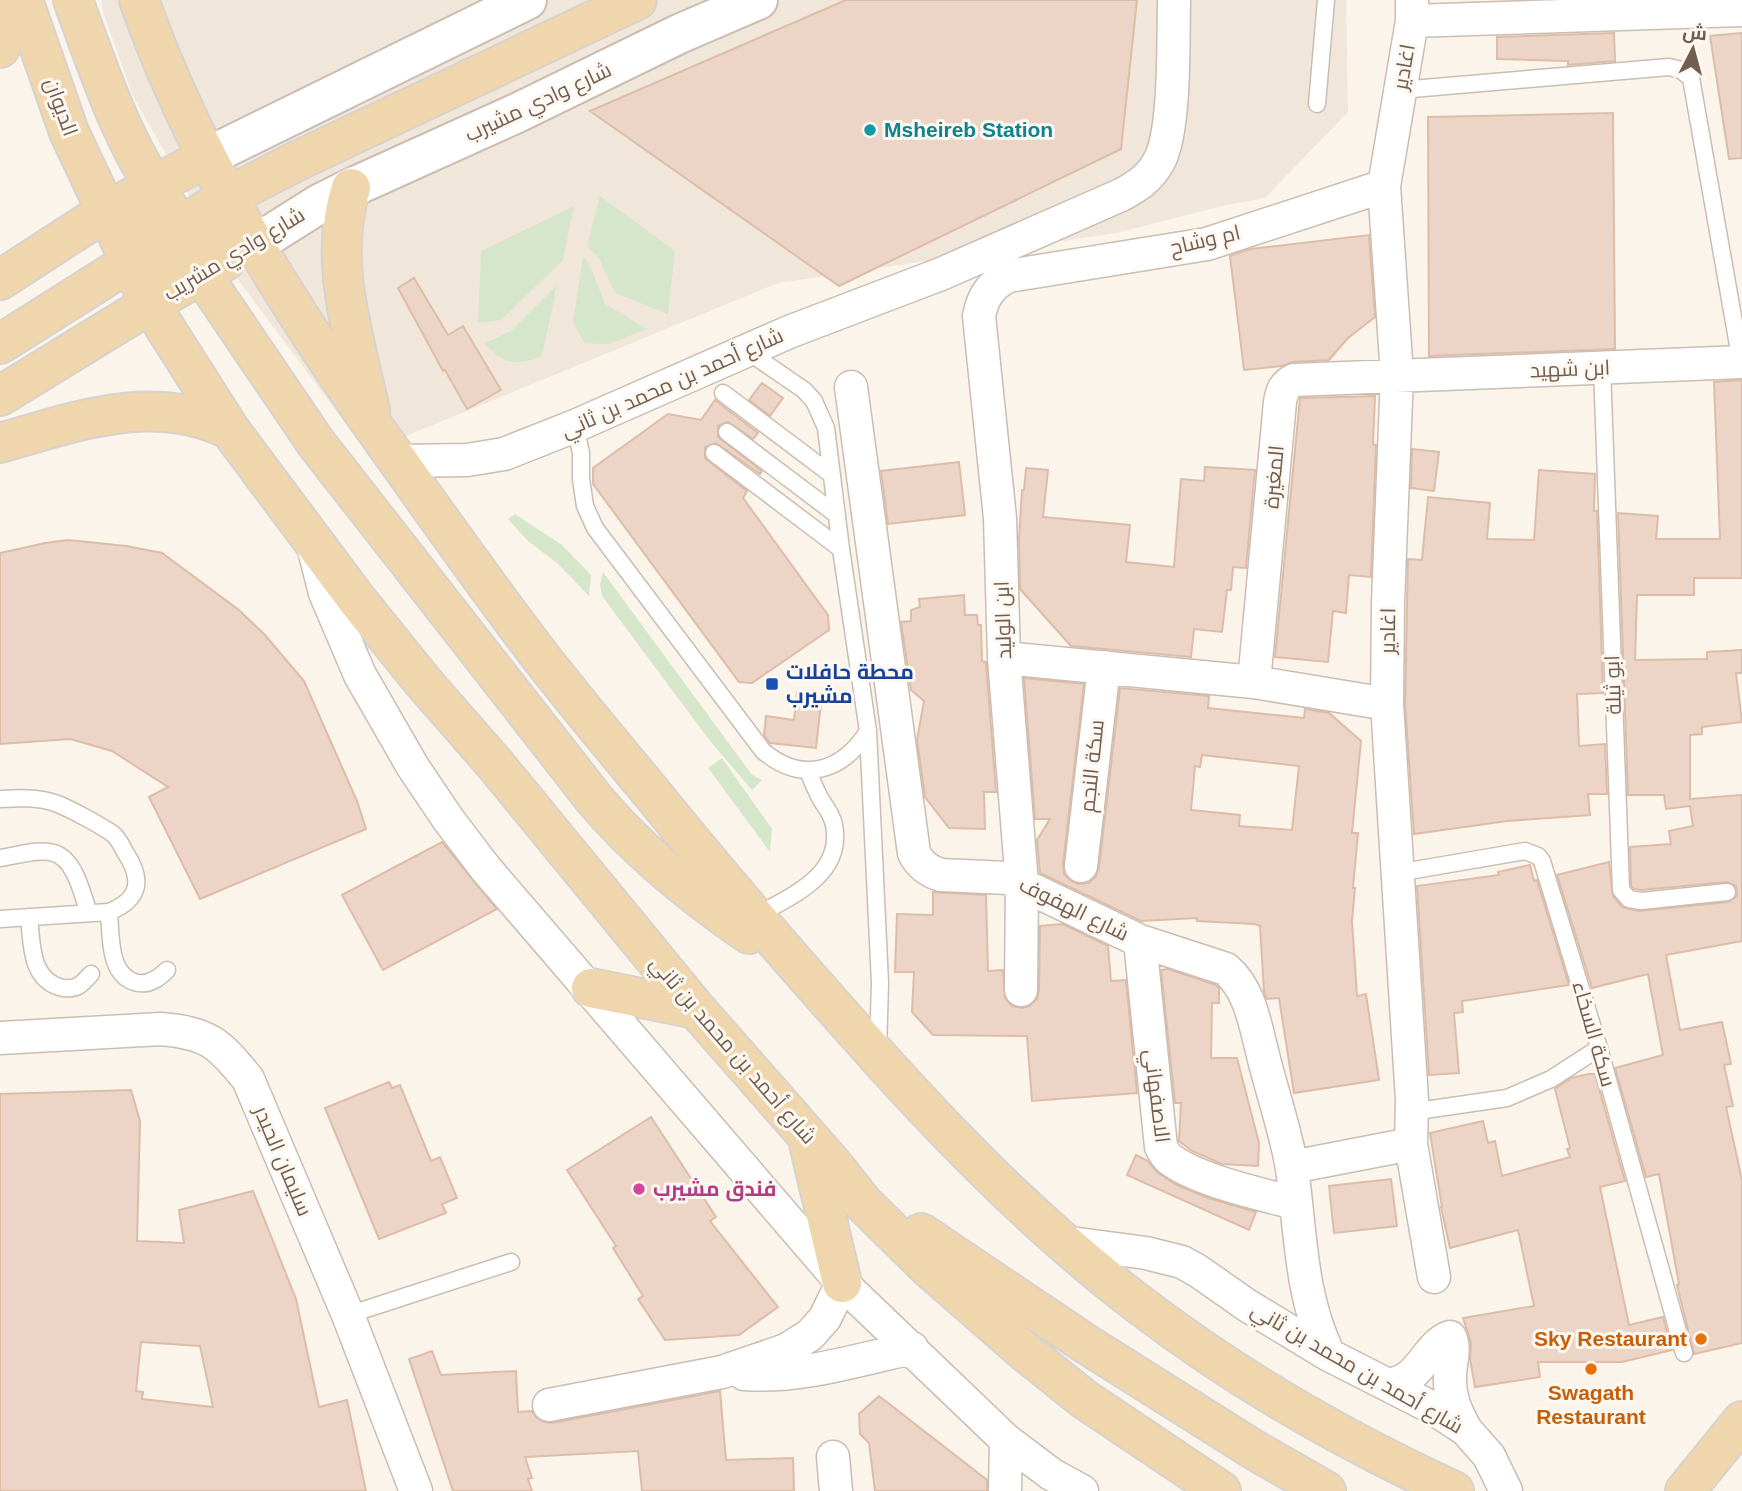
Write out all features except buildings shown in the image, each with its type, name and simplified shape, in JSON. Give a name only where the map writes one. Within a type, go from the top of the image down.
[{"type":"main road","points":[[0,48],[7,0]]},
{"type":"main road","name":"الديوان","points":[[23,0],[69,132],[105,212]]},
{"type":"main road","points":[[73,0],[117,113],[201,274],[342,479],[601,808],[640,849],[677,881],[794,964]]},
{"type":"main road","points":[[139,0],[227,197],[313,341],[374,430],[547,664],[794,964],[983,1167],[1063,1242],[1138,1304],[1228,1368],[1313,1420],[1386,1460],[1454,1491]]},
{"type":"main road","points":[[0,344],[129,264],[227,197],[637,0]]},
{"type":"main road","points":[[0,281],[105,212],[207,157]]},
{"type":"main road","points":[[0,397],[149,304],[153,274],[201,190],[207,172],[207,157]]},
{"type":"main road","points":[[335,196],[345,206],[340,242],[345,292],[374,430]]},
{"type":"main road","points":[[105,212],[123,211],[139,215],[215,243],[254,245]]},
{"type":"main road","name":"شارع أحمد بن محمد بن ثاني","points":[[105,212],[149,304],[230,430],[312,541],[424,683],[503,774],[696,1009],[863,1203],[929,1268],[1024,1351],[1084,1399],[1221,1491]]},
{"type":"main road","name":"شارع وادي مشريب","points":[[149,304],[254,245]]},
{"type":"main road","points":[[0,443],[83,419],[141,411],[160,410],[187,414],[214,421],[230,430]]},
{"type":"main road","points":[[591,988],[696,1009]]},
{"type":"main road","points":[[820,1152],[842,1283]]},
{"type":"main road","points":[[820,1152],[939,1247],[1187,1408],[1326,1491]]},
{"type":"main road","points":[[1685,1491],[1742,1421]]},
{"type":"street","points":[[207,157],[527,0]]},
{"type":"street","name":"شارع وادي مشيرب","points":[[335,196],[517,113],[679,34],[758,0]]},
{"type":"street","name":"شارع أحمد بن محمد بن ثاني","points":[[397,461],[482,459],[504,454],[575,426],[789,332],[941,274],[1140,185],[1159,162],[1168,135],[1174,0]]},
{"type":"street","points":[[1412,11],[1742,10]]},
{"type":"street","name":"اغادير","points":[[1412,11],[1384,186],[1397,375],[1388,601],[1387,704],[1411,1112],[1410,1144],[1434,1278]]},
{"type":"street","name":"ام وشاح","points":[[1021,273],[1207,244],[1384,186]]},
{"type":"street","name":"شارع وادي مشريب","points":[[254,245],[335,196]]},
{"type":"street","name":"ابن الوليد","points":[[1021,273],[997,282],[988,292],[979,316],[1000,518],[1004,658],[1022,884],[1021,990]]},
{"type":"street","name":"ابن شهيد","points":[[1397,375],[1742,362]]},
{"type":"street","name":"المغيرة","points":[[1254,682],[1282,391],[1294,380],[1397,375]]},
{"type":"street","name":"شارع الهفوف","points":[[851,387],[914,853],[924,867],[941,875],[999,876],[1022,884],[1140,941],[1226,969],[1237,979],[1251,1009],[1292,1167],[1303,1270],[1313,1319],[1329,1355]]},
{"type":"street","name":"شارع أحمد بن محمد بن ثاني","points":[[312,541],[324,593],[360,676],[413,766],[486,869],[842,1283],[1006,1440],[1051,1474],[1082,1491]]},
{"type":"street","points":[[1004,658],[1254,682],[1387,704]]},
{"type":"street","name":"سكة النجم","points":[[1081,866],[1104,667]]},
{"type":"street","name":"الاصفهاني","points":[[1140,941],[1161,1147],[1168,1159],[1186,1169],[1232,1186],[1295,1203]]},
{"type":"street","name":"سليمان الحيدر","points":[[0,1038],[161,1029],[186,1031],[209,1039],[229,1055],[248,1079],[348,1314],[416,1491]]},
{"type":"street","points":[[1292,1167],[1410,1144]]},
{"type":"street","name":"شارع أحمد بن محمد بن ثاني","points":[[1063,1242],[1146,1253],[1182,1262],[1329,1355],[1391,1385],[1466,1430],[1489,1456],[1506,1491]]},
{"type":"street","points":[[1248,1306],[1265,1305],[1283,1297],[1303,1270]]},
{"type":"street","points":[[550,1405],[722,1372],[786,1350],[810,1335],[825,1318],[842,1283]]},
{"type":"street","points":[[1391,1385],[1412,1374],[1437,1345],[1450,1337],[1453,1345],[1451,1400],[1466,1430]]},
{"type":"street","points":[[722,1372],[757,1375],[796,1373],[834,1367],[912,1348]]},
{"type":"street","points":[[1005,1491],[1006,1440]]},
{"type":"street","points":[[833,1457],[836,1491]]},
{"type":"lane","points":[[1317,104],[1325,7],[1335,0]]},
{"type":"lane","points":[[1400,90],[1669,67],[1681,70],[1690,78],[1742,362]]},
{"type":"lane","points":[[747,351],[793,381],[814,401],[826,428],[868,731],[880,983],[877,1056]]},
{"type":"lane","name":"ابو ثيلة","points":[[1602,368],[1621,890],[1629,899],[1641,901],[1727,892]]},
{"type":"lane","points":[[723,393],[832,475]]},
{"type":"lane","points":[[575,426],[581,453],[585,506],[595,528],[763,751],[783,765],[808,771],[832,765],[843,759],[853,751],[868,731]]},
{"type":"lane","points":[[727,432],[837,515]]},
{"type":"lane","points":[[713,453],[841,549]]},
{"type":"lane","points":[[754,917],[817,879],[833,854],[834,824],[808,771]]},
{"type":"lane","points":[[0,799],[26,798],[55,803],[114,835],[134,865],[138,884],[132,898],[120,908],[109,912],[0,919]]},
{"type":"lane","name":"سكة السخاء","points":[[1397,873],[1519,852],[1538,856],[1545,867],[1599,1048],[1684,1353]]},
{"type":"lane","points":[[0,858],[55,853],[72,870],[89,913]]},
{"type":"lane","points":[[109,912],[112,948],[117,967],[122,974],[130,980],[146,983],[158,979],[167,970]]},
{"type":"lane","points":[[29,917],[34,960],[40,975],[46,981],[59,987],[73,988],[81,986],[91,974]]},
{"type":"lane","points":[[1411,1112],[1507,1098],[1550,1079],[1599,1048]]},
{"type":"lane","points":[[348,1314],[511,1262]]},
{"type":"shaded area","points":[[101,0],[1346,0],[1348,112],[1265,198],[1226,205],[1116,233],[778,283],[367,452],[233,273],[133,96]]},
{"type":"green space","points":[[600,196],[675,251],[668,314],[615,293],[599,258],[587,246]]},
{"type":"green space","points":[[574,206],[563,260],[501,320],[478,323],[481,251]]},
{"type":"green space","points":[[583,257],[589,263],[605,304],[647,329],[609,344],[584,343],[573,322]]},
{"type":"green space","points":[[557,285],[542,356],[510,362],[498,356],[485,343],[511,331]]},
{"type":"green space","points":[[515,514],[562,545],[591,575],[589,596],[557,563],[528,541],[508,519]]},
{"type":"green space","points":[[603,572],[752,775],[762,780],[752,790],[710,741],[602,596],[600,585]]},
{"type":"green space","points":[[722,758],[772,829],[770,852],[708,768]]},
{"type":"place","name":"Msheireb Station","points":[[870,130]]},
{"type":"place","name":"محطة حافلات مشيرب","points":[[772,684]]},
{"type":"place","name":"فندق مشيرب","points":[[639,1189]]},
{"type":"place","name":"Sky Restaurant","points":[[1701,1339]]},
{"type":"place","name":"Swagath Restaurant","points":[[1591,1369]]}]
